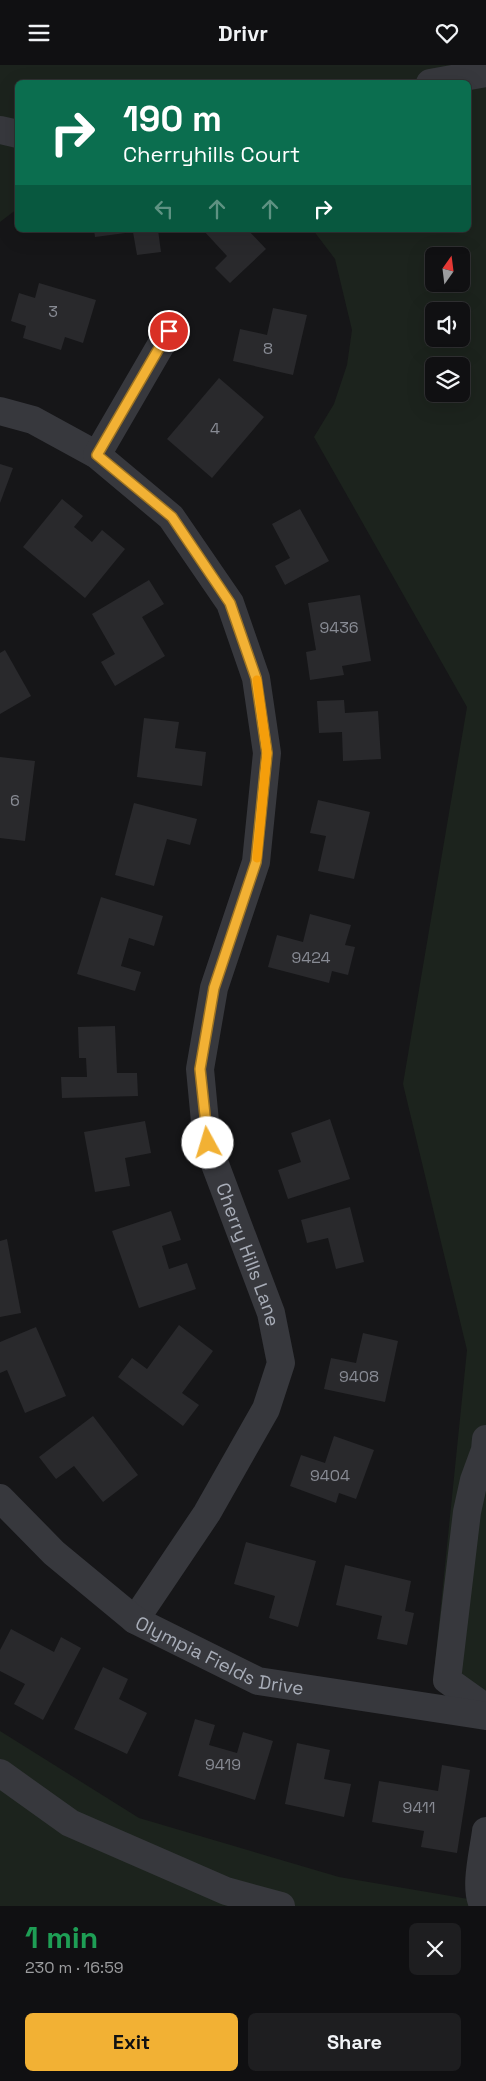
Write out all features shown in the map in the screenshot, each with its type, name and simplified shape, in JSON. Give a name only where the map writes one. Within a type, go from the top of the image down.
[{"type":"street","points":[[447,80],[486,73]]},
{"type":"street","points":[[0,130],[15,133]]},
{"type":"street","points":[[97,455],[169,331]]},
{"type":"street","name":"Cherry Hills Lane","points":[[0,411],[33,420],[97,455],[172,517],[230,603],[256,678],[267,753],[256,862],[214,988],[200,1069],[208,1143],[271,1313],[281,1363],[266,1409],[207,1513],[134,1620]]},
{"type":"street","points":[[486,1439],[485,1450],[474,1480],[467,1512],[448,1680],[486,1708]]},
{"type":"street","name":"Olympia Fields Drive","points":[[0,1497],[54,1553],[134,1620],[258,1681],[486,1716]]},
{"type":"street","points":[[0,1773],[70,1823],[226,1891],[281,1906]]},
{"type":"street","points":[[484,1906],[480,1901],[479,1887],[486,1831]]},
{"type":"shaded area","points":[[0,65],[486,65],[486,1691],[433,1683],[467,1350],[403,1084],[467,707],[314,437],[334,404],[347,365],[352,330],[335,259],[315,232],[471,232],[471,80],[15,80],[15,211],[0,222]]},
{"type":"shaded area","points":[[0,1731],[139,1818],[339,1877],[486,1902],[486,1906],[0,1906]]},
{"type":"building","points":[[94,232],[133,232],[95,237]]},
{"type":"building","points":[[133,232],[158,232],[161,252],[137,255]]},
{"type":"building","points":[[205,232],[250,232],[266,249],[230,283],[215,268],[227,256]]},
{"type":"building","points":[[39,283],[96,300],[83,343],[65,337],[61,350],[23,338],[26,326],[11,321],[19,293],[35,298]]},
{"type":"building","points":[[273,308],[307,315],[293,375],[233,361],[240,329],[267,335]]},
{"type":"building","points":[[219,378],[264,417],[212,478],[167,439]]},
{"type":"building","points":[[0,464],[13,468],[0,503]]},
{"type":"building","points":[[62,499],[83,516],[74,527],[92,542],[102,530],[125,549],[85,598],[23,547]]},
{"type":"building","points":[[300,509],[329,561],[285,585],[275,566],[290,558],[272,524]]},
{"type":"building","points":[[149,580],[164,604],[142,617],[165,656],[115,686],[101,662],[115,654],[92,614]]},
{"type":"building","points":[[360,595],[371,661],[342,666],[344,675],[310,680],[306,652],[316,650],[308,603]]},
{"type":"building","points":[[5,650],[31,696],[0,714],[0,653]]},
{"type":"building","points":[[344,700],[345,713],[378,711],[381,759],[343,761],[342,732],[319,733],[317,701]]},
{"type":"building","points":[[144,718],[179,722],[175,748],[206,752],[202,786],[137,777]]},
{"type":"building","points":[[0,757],[35,761],[25,841],[0,838]]},
{"type":"building","points":[[318,800],[370,812],[354,879],[318,871],[326,836],[310,833]]},
{"type":"building","points":[[134,803],[197,819],[190,845],[167,839],[154,886],[115,875]]},
{"type":"building","points":[[101,897],[163,916],[154,946],[129,938],[121,966],[141,972],[135,991],[77,974]]},
{"type":"building","points":[[310,914],[351,925],[345,945],[355,947],[348,975],[332,971],[329,983],[268,967],[277,935],[303,942]]},
{"type":"building","points":[[115,1026],[117,1073],[137,1073],[138,1096],[62,1098],[61,1077],[87,1077],[86,1058],[79,1058],[78,1027]]},
{"type":"building","points":[[330,1119],[350,1179],[288,1199],[278,1170],[301,1162],[291,1133]]},
{"type":"building","points":[[145,1121],[151,1153],[125,1158],[130,1186],[95,1192],[84,1132]]},
{"type":"building","points":[[350,1207],[364,1262],[336,1269],[328,1238],[307,1243],[301,1220]]},
{"type":"building","points":[[171,1211],[181,1240],[162,1246],[169,1269],[187,1263],[196,1289],[139,1308],[112,1231]]},
{"type":"building","points":[[7,1239],[21,1313],[0,1317],[0,1241]]},
{"type":"building","points":[[179,1325],[213,1351],[182,1393],[199,1405],[183,1426],[118,1377],[132,1358],[147,1369]]},
{"type":"building","points":[[36,1327],[66,1396],[25,1413],[7,1370],[0,1373],[0,1342]]},
{"type":"building","points":[[363,1333],[398,1341],[385,1402],[324,1389],[331,1358],[356,1363]]},
{"type":"building","points":[[93,1416],[138,1475],[103,1502],[74,1466],[56,1479],[39,1457]]},
{"type":"building","points":[[334,1436],[374,1450],[356,1499],[339,1493],[336,1503],[290,1486],[301,1455],[325,1463]]},
{"type":"building","points":[[246,1542],[316,1561],[298,1627],[269,1618],[275,1596],[234,1584]]},
{"type":"building","points":[[345,1565],[411,1581],[405,1611],[414,1613],[407,1645],[377,1639],[382,1616],[336,1605]]},
{"type":"building","points":[[11,1629],[54,1652],[61,1637],[81,1648],[43,1720],[14,1704],[25,1684],[0,1671],[0,1650]]},
{"type":"building","points":[[103,1667],[128,1679],[119,1699],[147,1713],[127,1754],[74,1729]]},
{"type":"building","points":[[195,1719],[215,1725],[209,1745],[237,1753],[243,1732],[273,1741],[255,1800],[178,1776]]},
{"type":"building","points":[[297,1743],[330,1750],[324,1779],[351,1784],[344,1817],[285,1804]]},
{"type":"building","points":[[442,1765],[470,1770],[457,1853],[421,1847],[424,1831],[372,1822],[379,1781],[438,1791]]},
{"type":"slow traffic","points":[[257,680],[267,753],[257,858]]},
{"type":"route","points":[[169,331],[97,455],[172,517],[230,603],[256,678],[267,753],[256,862],[214,988],[200,1069],[208,1143]]}]
